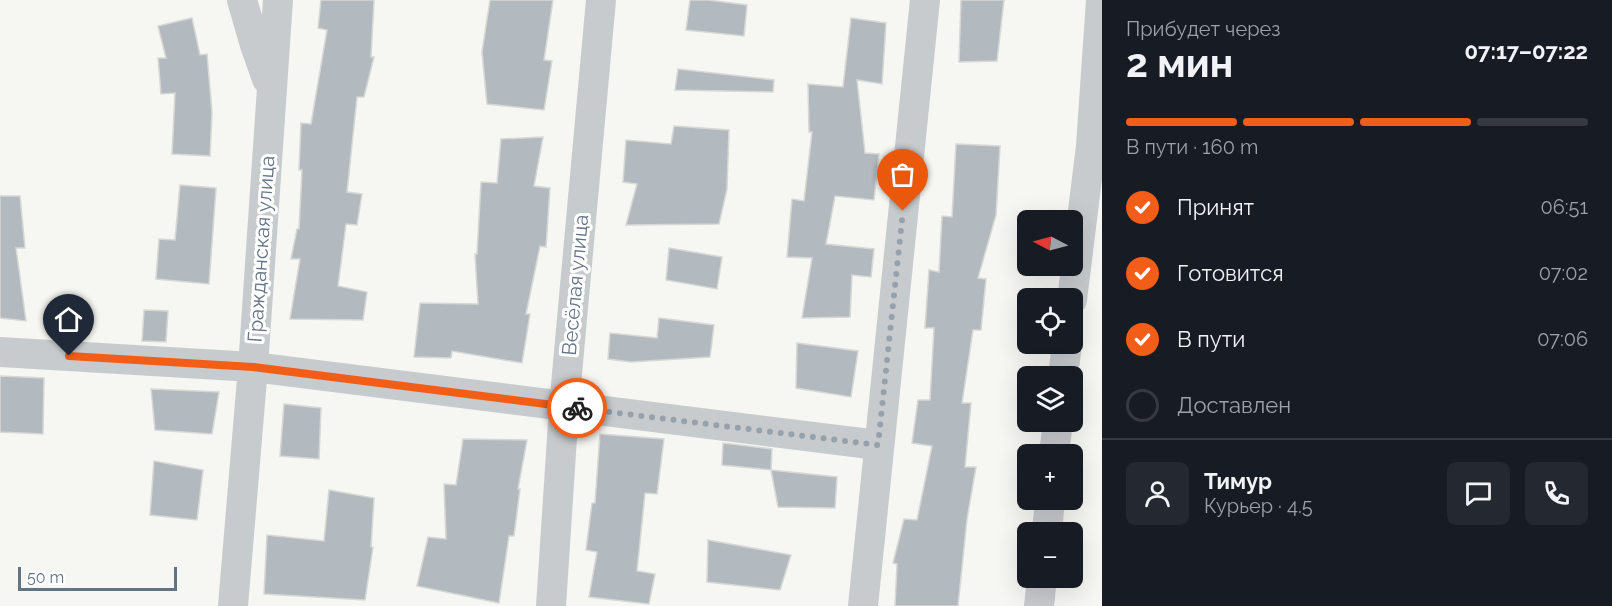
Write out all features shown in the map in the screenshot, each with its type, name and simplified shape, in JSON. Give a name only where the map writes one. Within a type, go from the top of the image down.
[{"type":"street","points":[[242,0],[255,45],[272,90]]},
{"type":"street","name":"Гражданская улица","points":[[233,606],[253,367],[278,0]]},
{"type":"street","name":"Весёлая улица","points":[[551,606],[564,407],[601,0]]},
{"type":"street","points":[[864,606],[878,445],[925,0]]},
{"type":"street","points":[[1074,288],[1097,147],[1101,0]]},
{"type":"street","points":[[0,352],[253,367],[878,445]]},
{"type":"street","points":[[1039,606],[1041,588]]},
{"type":"building","points":[[321,0],[374,0],[371,57],[374,57],[364,97],[357,97],[347,192],[362,194],[357,225],[346,224],[338,286],[367,292],[363,320],[290,319],[300,259],[291,259],[297,229],[299,229],[302,170],[299,170],[301,123],[311,124],[327,30],[318,28]]},
{"type":"building","points":[[490,0],[553,0],[544,60],[552,61],[544,110],[487,104],[482,52]]},
{"type":"building","points":[[690,0],[747,5],[744,36],[686,30]]},
{"type":"building","points":[[961,0],[1004,0],[997,61],[959,62]]},
{"type":"building","points":[[192,18],[200,55],[207,54],[212,112],[210,156],[172,154],[175,93],[161,94],[158,58],[166,58],[158,26]]},
{"type":"building","points":[[851,18],[886,23],[882,84],[857,80],[865,153],[879,154],[874,200],[835,196],[826,244],[874,249],[871,277],[852,275],[850,317],[802,318],[812,258],[787,257],[792,199],[804,201],[812,132],[809,132],[808,84],[843,87]]},
{"type":"building","points":[[678,69],[774,80],[773,92],[675,90]]},
{"type":"building","points":[[674,126],[729,130],[727,189],[719,224],[626,225],[637,184],[623,182],[626,140],[671,144]]},
{"type":"building","points":[[543,137],[534,186],[550,188],[546,247],[540,246],[526,314],[530,314],[522,363],[452,351],[451,358],[414,357],[420,303],[478,304],[475,254],[477,254],[481,182],[497,183],[501,139]]},
{"type":"building","points":[[956,144],[1000,146],[996,215],[978,278],[986,279],[981,330],[973,330],[962,403],[971,403],[965,467],[976,467],[967,519],[958,606],[895,606],[897,564],[893,563],[904,519],[917,520],[932,446],[912,443],[918,400],[930,400],[934,328],[925,328],[929,270],[939,272],[942,216],[952,217]]},
{"type":"building","points":[[180,185],[216,188],[209,284],[156,279],[159,239],[175,240]]},
{"type":"building","points":[[0,196],[20,196],[25,248],[16,248],[26,321],[0,318]]},
{"type":"building","points":[[669,248],[722,257],[717,289],[666,280]]},
{"type":"building","points":[[144,310],[168,311],[166,342],[142,341]]},
{"type":"building","points":[[659,318],[714,325],[710,357],[631,362],[608,359],[610,333],[657,338]]},
{"type":"building","points":[[797,343],[858,351],[851,397],[796,388]]},
{"type":"building","points":[[0,376],[44,378],[43,434],[0,432]]},
{"type":"building","points":[[151,389],[219,392],[212,434],[155,430]]},
{"type":"building","points":[[284,404],[321,408],[319,459],[280,456]]},
{"type":"building","points":[[600,434],[664,439],[657,494],[645,493],[637,571],[655,574],[649,604],[589,597],[597,552],[586,550],[592,503],[595,503]]},
{"type":"building","points":[[463,439],[527,440],[518,489],[520,489],[514,536],[509,536],[499,603],[417,586],[428,537],[446,539],[444,484],[456,485]]},
{"type":"building","points":[[723,443],[772,449],[771,470],[722,465]]},
{"type":"building","points":[[154,461],[203,470],[197,520],[150,515]]},
{"type":"building","points":[[771,470],[837,477],[835,508],[778,507]]},
{"type":"building","points":[[329,490],[374,498],[371,547],[373,547],[365,600],[264,594],[267,535],[324,541]]},
{"type":"building","points":[[708,540],[791,555],[780,590],[707,582]]},
{"type":"way so far","points":[[577,408],[878,445],[903,211]]},
{"type":"route","points":[[69,356],[253,367],[577,408]]}]
